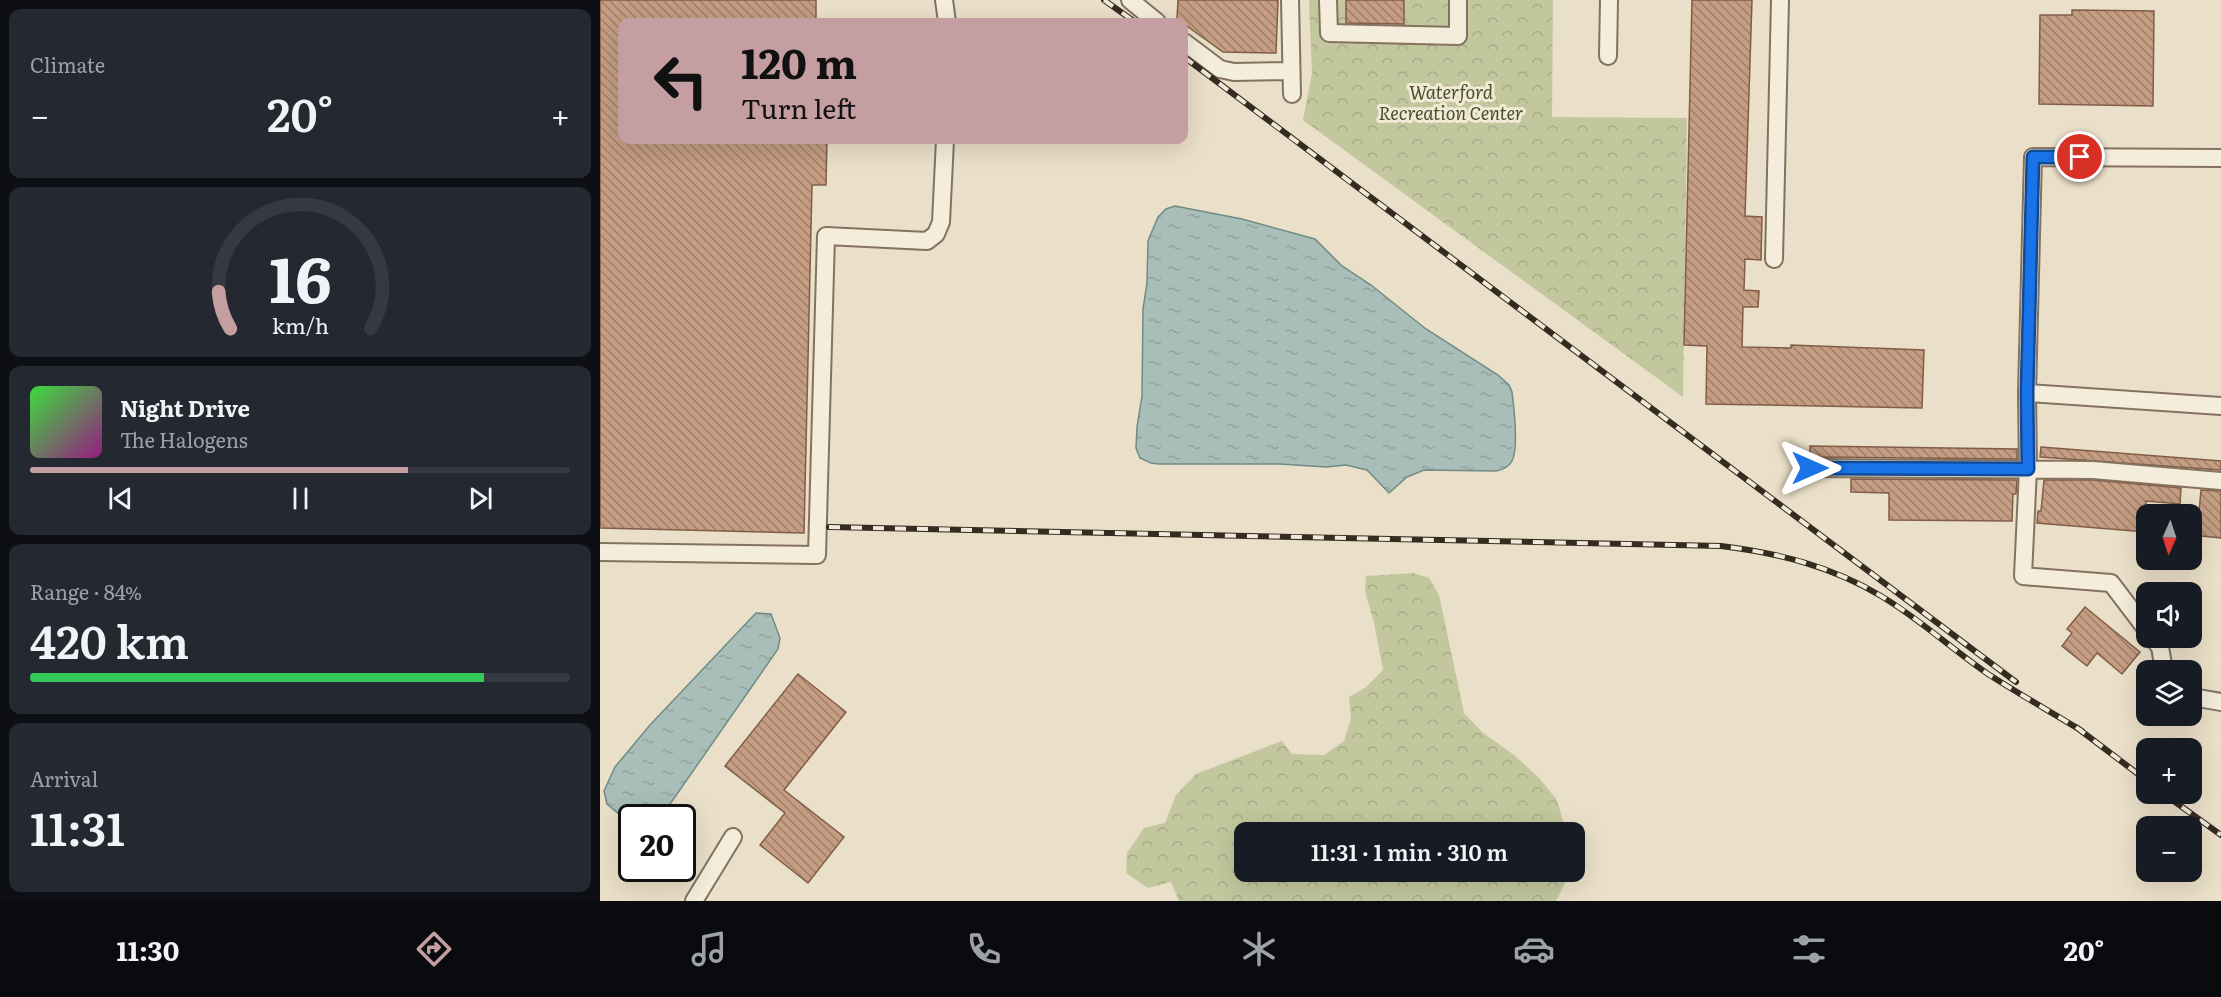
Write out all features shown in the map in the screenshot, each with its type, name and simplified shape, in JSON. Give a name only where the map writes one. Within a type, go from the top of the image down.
[{"type":"lane","points":[[944,0],[946,18]]},
{"type":"lane","points":[[1130,0],[1152,18]]},
{"type":"lane","points":[[1290,0],[1292,94]]},
{"type":"lane","points":[[1328,0],[1329,33],[1458,36],[1458,0]]},
{"type":"lane","points":[[1608,56],[1609,0]]},
{"type":"lane","points":[[1774,259],[1780,0]]},
{"type":"lane","points":[[1188,45],[1220,69],[1234,72],[1290,71]]},
{"type":"lane","points":[[600,552],[817,555],[826,236],[927,241],[936,234],[941,222],[945,144]]},
{"type":"lane","points":[[2136,616],[2111,583],[2023,576],[2028,469],[2027,393],[2033,157],[2221,158]]},
{"type":"lane","points":[[2027,393],[2221,406]]},
{"type":"lane","points":[[1810,468],[2093,470],[2221,481]]},
{"type":"lane","points":[[2202,699],[2221,702]]},
{"type":"lane","points":[[694,901],[733,837]]},
{"type":"green space","name":"Waterford Recreation Center","points":[[1309,0],[1553,0],[1552,117],[1687,118],[1683,397],[1303,120],[1312,73]]},
{"type":"green space","points":[[1413,573],[1429,578],[1439,595],[1464,713],[1482,732],[1514,755],[1540,779],[1557,800],[1563,822],[1234,822],[1234,882],[1566,882],[1556,901],[1179,901],[1171,882],[1148,888],[1126,873],[1127,853],[1144,828],[1165,823],[1176,795],[1196,774],[1282,741],[1292,754],[1324,755],[1344,741],[1351,719],[1349,697],[1365,688],[1383,670],[1365,591],[1366,576]]},
{"type":"water","points":[[1175,206],[1242,219],[1315,239],[1342,266],[1371,285],[1426,329],[1498,375],[1509,385],[1512,392],[1516,437],[1512,461],[1505,468],[1496,471],[1424,470],[1407,477],[1389,493],[1367,470],[1346,465],[1326,467],[1280,464],[1159,464],[1140,458],[1136,448],[1142,396],[1143,309],[1147,283],[1148,241],[1158,217],[1166,209]]},
{"type":"water","points":[[756,613],[771,614],[780,638],[778,649],[670,804],[618,804],[618,813],[607,804],[604,791],[615,767],[650,725]]},
{"type":"building","points":[[600,0],[816,0],[816,18],[618,18],[618,144],[827,144],[826,185],[812,185],[804,533],[600,528]]},
{"type":"building","points":[[1178,0],[1278,0],[1276,53],[1223,52],[1188,27],[1188,18],[1177,18]]},
{"type":"building","points":[[1346,0],[1404,0],[1404,24],[1346,23]]},
{"type":"building","points":[[1692,0],[1752,0],[1745,216],[1762,217],[1761,260],[1745,259],[1744,290],[1759,291],[1758,307],[1743,307],[1742,347],[1791,348],[1791,345],[1924,350],[1922,408],[1706,404],[1707,346],[1684,345]]},
{"type":"building","points":[[2072,10],[2154,11],[2153,106],[2039,104],[2040,15],[2072,15]]},
{"type":"building","points":[[1810,446],[2017,449],[2017,459],[1810,457]]},
{"type":"building","points":[[2041,447],[2221,461],[2221,470],[2040,457]]},
{"type":"building","points":[[1851,479],[2017,480],[2016,494],[2013,494],[2012,521],[1889,520],[1889,493],[1851,492]]},
{"type":"building","points":[[2044,480],[2093,480],[2181,488],[2180,504],[2146,501],[2146,504],[2136,504],[2136,531],[2037,523],[2038,511],[2041,511]]},
{"type":"building","points":[[2201,490],[2221,491],[2221,538],[2202,536],[2202,504],[2200,504]]},
{"type":"building","points":[[2085,607],[2140,652],[2122,674],[2097,653],[2087,666],[2062,646],[2072,633],[2067,629]]},
{"type":"building","points":[[798,674],[846,712],[784,790],[844,837],[808,883],[760,845],[785,813],[725,766]]},
{"type":"railway","points":[[1104,0],[1129,18]]},
{"type":"railway","points":[[1188,60],[2016,682]]},
{"type":"railway","points":[[829,527],[1721,546],[1742,549],[1804,562],[1843,577],[1881,596],[1988,674],[2082,731]]},
{"type":"railway","points":[[2076,727],[2136,772]]},
{"type":"railway","points":[[2178,804],[2221,835]]},
{"type":"route","points":[[1810,468],[2028,469],[2027,393],[2033,157],[2080,157]]}]
